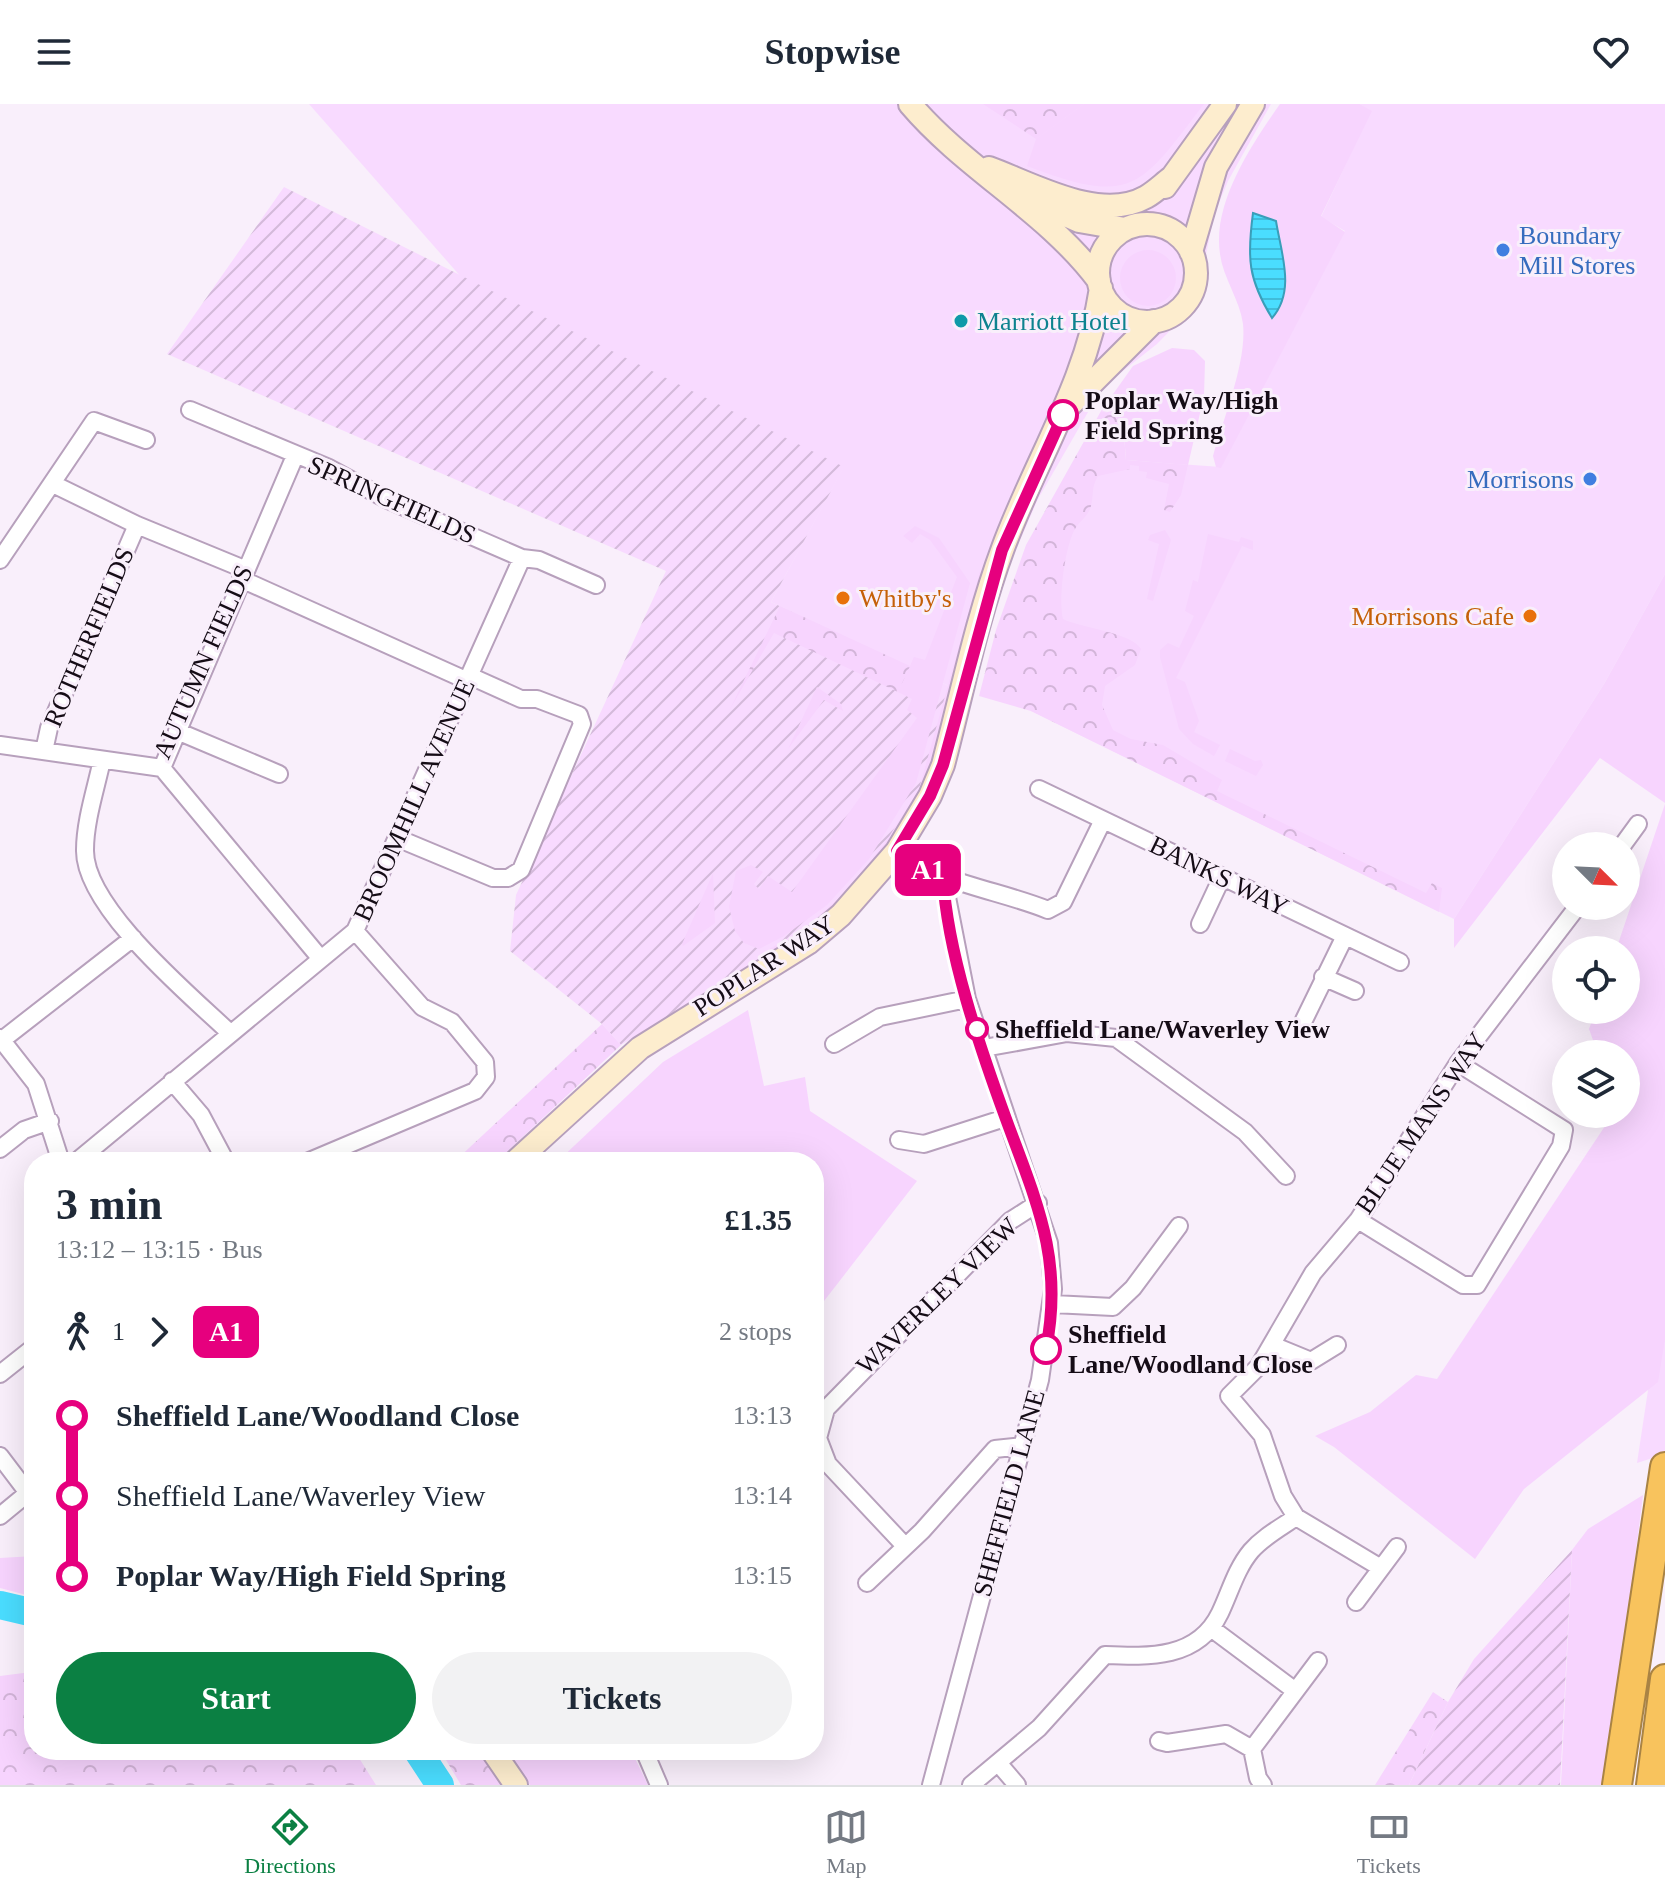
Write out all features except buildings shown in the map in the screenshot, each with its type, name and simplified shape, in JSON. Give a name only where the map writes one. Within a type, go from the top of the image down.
[{"type":"highway","points":[[1617,1785],[1665,1467]]},
{"type":"highway","points":[[1651,1785],[1665,1679]]},
{"type":"main road","points":[[910,104],[969,161],[1080,255],[1119,313],[1141,321],[1154,321]]},
{"type":"main road","name":"POPLAR WAY","points":[[526,1152],[640,1048],[822,932],[897,851],[930,796],[943,765],[1002,550],[1066,409],[1094,330],[1102,255],[1107,245],[1130,227],[1171,178],[1225,104]]},
{"type":"main road","name":"POPLAR WAY","points":[[1066,409],[1154,321],[1175,313],[1188,299],[1196,272],[1191,252],[1216,167],[1253,104]]},
{"type":"main road","points":[[969,161],[1086,203],[1117,204],[1144,198],[1171,178]]},
{"type":"main road","points":[[1003,187],[1079,221],[1130,227],[1149,224],[1172,231],[1191,252]]},
{"type":"main road","points":[[499,1760],[516,1785]]},
{"type":"street","name":"SPRINGFIELDS","points":[[190,410],[329,468],[386,499],[522,558],[539,560],[596,585]]},
{"type":"street","points":[[0,560],[94,421],[146,440]]},
{"type":"street","name":"AUTUMN FIELDS","points":[[0,745],[162,768],[242,574],[295,456]]},
{"type":"street","points":[[53,484],[469,678],[521,699],[537,699],[579,715],[582,724],[521,870],[508,878],[493,878],[397,838]]},
{"type":"street","name":"ROTHERFIELDS","points":[[44,751],[49,728],[137,525]]},
{"type":"street","name":"BROOMHILL AVENUE","points":[[88,1152],[355,931],[522,558]]},
{"type":"street","points":[[177,731],[279,774]]},
{"type":"street","points":[[102,760],[84,849],[95,890],[133,938],[230,1033]]},
{"type":"street","points":[[162,768],[321,959]]},
{"type":"street","name":"BANKS WAY","points":[[1039,789],[1400,962]]},
{"type":"street","points":[[897,851],[913,863],[943,877],[1054,909],[1063,902],[1103,820]]},
{"type":"street","points":[[1632,832],[1638,824]]},
{"type":"street","name":"SHEFFIELD LANE","points":[[931,1785],[1040,1380],[1053,1304],[1049,1243],[967,999],[943,877]]},
{"type":"street","points":[[1200,924],[1222,877]]},
{"type":"street","name":"BLUE MANS WAY","points":[[1296,1517],[1283,1496],[1262,1435],[1229,1396],[1259,1366],[1313,1273],[1358,1220],[1458,1063],[1567,920]]},
{"type":"street","points":[[331,1152],[475,1091],[486,1077],[485,1062],[452,1022],[422,1007],[355,931]]},
{"type":"street","points":[[1304,1020],[1345,936]]},
{"type":"street","points":[[58,1152],[36,1084],[1,1039],[133,938]]},
{"type":"street","points":[[1323,977],[1355,991]]},
{"type":"street","points":[[834,1044],[880,1017],[967,999]]},
{"type":"street","points":[[984,1048],[1067,1033],[1116,1038],[1245,1132],[1286,1176]]},
{"type":"street","points":[[1358,1220],[1463,1285],[1477,1285],[1561,1146],[1564,1130],[1458,1063]]},
{"type":"street","points":[[172,1081],[201,1115],[221,1152]]},
{"type":"street","points":[[899,1140],[924,1144],[1005,1118]]},
{"type":"street","points":[[0,1149],[24,1130],[50,1121]]},
{"type":"street","name":"WAVERLEY VIEW","points":[[824,1416],[826,1409],[1010,1221],[1038,1203]]},
{"type":"street","points":[[1053,1304],[1113,1307],[1133,1288],[1179,1226]]},
{"type":"street","points":[[1272,1345],[1311,1361],[1337,1345]]},
{"type":"street","points":[[0,1374],[24,1355]]},
{"type":"street","points":[[867,1583],[995,1449],[1004,1445],[1022,1446]]},
{"type":"street","name":"WAVERLEY VIEW","points":[[824,1454],[828,1464],[905,1546]]},
{"type":"street","points":[[0,1456],[24,1488]]},
{"type":"street","points":[[0,1516],[24,1496]]},
{"type":"street","points":[[971,1785],[1039,1728],[1105,1655],[1155,1656],[1190,1646],[1211,1628],[1250,1552],[1296,1517],[1381,1568]]},
{"type":"street","points":[[1356,1602],[1397,1547]]},
{"type":"street","points":[[1211,1628],[1294,1690]]},
{"type":"street","points":[[1263,1785],[1258,1778],[1252,1749],[1318,1661]]},
{"type":"street","points":[[1159,1741],[1167,1743],[1226,1734],[1252,1749]]},
{"type":"street","points":[[648,1760],[659,1785]]},
{"type":"street","points":[[999,1764],[1017,1785]]},
{"type":"shaded area","points":[[309,104],[1271,104],[1228,181],[1214,215],[1196,304],[1157,344],[1110,381],[1095,400],[1038,499],[1015,552],[997,543],[953,688],[771,602],[843,468],[469,286]]},
{"type":"shaded area","points":[[1360,104],[1665,104],[1665,574],[1604,684],[1454,919],[1031,711],[1081,457],[1221,467],[1345,231],[1321,217],[1371,111]]},
{"type":"shaded area","points":[[284,187],[844,467],[771,602],[953,688],[923,789],[856,888],[772,953],[621,1045],[602,1024],[510,951],[516,895],[666,571],[167,354]]},
{"type":"shaded area","points":[[1665,1278],[1665,1454],[1637,1463]]},
{"type":"green space","points":[[983,104],[1084,104],[1036,139]]},
{"type":"green space","points":[[1084,104],[1204,104],[1164,154],[1132,182],[1113,186],[1091,185],[1027,166],[1036,139]]},
{"type":"green space","points":[[1280,104],[1360,104],[1372,111],[1321,216],[1345,232],[1221,468],[1216,467],[1213,456],[1238,373],[1243,339],[1241,315],[1220,254],[1222,215],[1236,175]]},
{"type":"green space","points":[[1148,250],[1168,258],[1176,278],[1168,298],[1148,306],[1128,298],[1120,278],[1128,258]]},
{"type":"green space","points":[[1172,348],[1194,350],[1205,361],[1204,396],[1188,465],[1126,460],[1124,435],[1115,415],[1101,411],[1133,366]]},
{"type":"green space","points":[[1101,411],[1115,415],[1124,435],[1126,460],[1188,465],[1181,495],[1170,512],[1164,510],[1169,484],[1146,478],[1147,472],[1139,471],[1139,466],[1130,465],[1130,469],[1098,476],[1090,509],[1077,526],[1069,544],[1062,586],[1063,619],[1128,639],[1141,649],[1135,665],[1105,686],[1102,705],[1113,730],[1131,739],[1163,745],[1222,780],[1217,791],[1426,893],[1432,883],[1442,888],[1439,912],[1031,711],[979,696],[996,630],[1026,545]]},
{"type":"green space","points":[[915,526],[939,538],[970,583],[916,783],[869,859],[827,905],[784,936],[759,949],[744,943],[735,931],[729,907],[736,871],[751,865],[763,872],[754,884],[759,889],[768,876],[792,892],[917,718],[907,710],[912,699],[898,692],[914,657],[925,660],[957,577],[930,540],[920,534],[912,543],[903,536]]},
{"type":"green space","points":[[1165,530],[1171,540],[1153,601],[1147,599],[1159,544],[1148,540],[1150,535]]},
{"type":"green space","points":[[1208,534],[1239,542],[1241,537],[1253,541],[1253,550],[1242,546],[1176,678],[1185,682],[1199,721],[1194,732],[1220,745],[1214,756],[1193,744],[1179,729],[1160,657],[1160,650],[1168,643],[1179,648],[1194,616],[1185,611],[1193,580],[1198,582]]},
{"type":"green space","points":[[980,571],[981,579],[945,722],[930,765],[912,806],[888,845],[858,884],[799,938],[784,947],[761,954],[803,929],[843,895],[885,843],[919,789]]},
{"type":"green space","points":[[1665,574],[1665,803],[1600,758],[1454,948],[1454,919],[1604,684]]},
{"type":"green space","points":[[780,606],[910,666],[898,692],[774,633],[729,711]]},
{"type":"green space","points":[[817,687],[841,704],[843,711],[824,700],[788,749]]},
{"type":"green space","points":[[1230,749],[1255,761],[1261,760],[1263,765],[1256,776],[1225,761]]},
{"type":"green space","points":[[1665,804],[1665,1339],[1658,1382],[1524,1489],[1475,1559],[1334,1447],[1315,1436],[1370,1412],[1416,1375],[1437,1379],[1604,1128],[1640,1128],[1640,1040],[1593,1040],[1589,1029],[1591,1024],[1640,1024],[1640,936],[1621,936],[1626,920],[1640,920],[1640,878]]},
{"type":"green space","points":[[713,873],[715,923],[683,946],[682,944]]},
{"type":"green space","points":[[748,1010],[764,1086],[805,1077],[810,1111],[917,1181],[824,1301],[824,1152],[568,1152],[663,1062]]},
{"type":"green space","points":[[602,1024],[621,1045],[507,1152],[465,1152]]},
{"type":"green space","points":[[1643,1495],[1607,1785],[1561,1785],[1572,1550],[1588,1529]]},
{"type":"green space","points":[[1572,1550],[1560,1785],[1409,1785],[1448,1702],[1474,1659]]},
{"type":"green space","points":[[24,1557],[24,1594],[0,1588],[0,1558]]},
{"type":"green space","points":[[24,1673],[24,1760],[360,1760],[376,1785],[0,1785],[0,1676]]},
{"type":"green space","points":[[1433,1692],[1448,1702],[1409,1785],[1375,1785]]},
{"type":"green space","points":[[446,1760],[484,1760],[503,1785],[461,1785]]},
{"type":"green space","points":[[513,1760],[636,1760],[648,1785],[530,1785]]},
{"type":"water","points":[[1253,213],[1276,221],[1283,259],[1283,296],[1272,318],[1258,291],[1251,268]]},
{"type":"waterway","points":[[0,1605],[24,1611]]},
{"type":"waterway","points":[[424,1760],[440,1785]]},
{"type":"bus line","name":"A1","points":[[1046,1349],[1053,1304],[1049,1243],[967,999],[943,877],[913,863],[897,851],[930,796],[943,765],[1002,550],[1063,415]]},
{"type":"place","name":"Boundary Mill Stores","points":[[1503,250]]},
{"type":"place","name":"Marriott Hotel","points":[[961,321]]},
{"type":"place","name":"Poplar Way/High Field Spring","points":[[1063,415]]},
{"type":"place","name":"Morrisons","points":[[1590,479]]},
{"type":"place","name":"Whitby's","points":[[843,598]]},
{"type":"place","name":"Morrisons Cafe","points":[[1530,616]]},
{"type":"place","name":"Sheffield Lane/Waverley View","points":[[977,1029]]},
{"type":"place","name":"Sheffield Lane/Woodland Close","points":[[1046,1349]]}]
